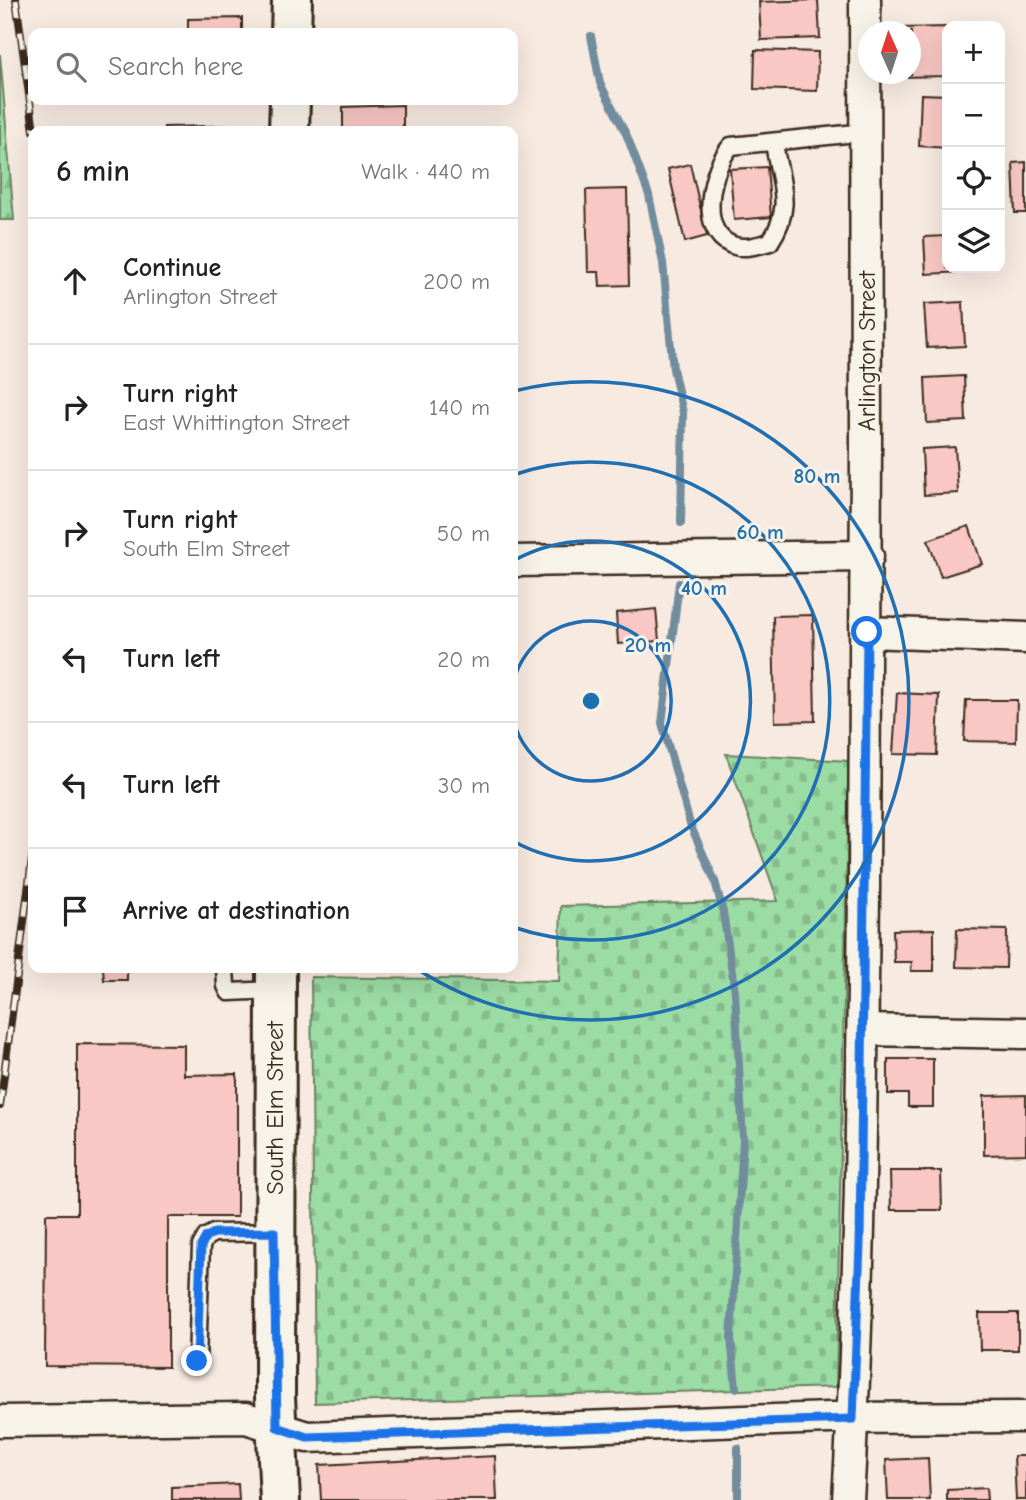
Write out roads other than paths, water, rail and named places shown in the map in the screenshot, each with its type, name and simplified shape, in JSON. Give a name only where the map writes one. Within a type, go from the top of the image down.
[{"type":"street","points":[[291,28],[292,0]]},
{"type":"street","name":"Arlington Street","points":[[848,1500],[853,1419],[863,1030],[868,556],[865,0]]},
{"type":"street","points":[[289,126],[290,105]]},
{"type":"street","points":[[518,561],[868,556]]},
{"type":"street","points":[[867,632],[1026,638]]},
{"type":"street","name":"South Elm Street","points":[[276,979],[274,1232],[280,1500]]},
{"type":"street","points":[[863,1030],[1026,1032]]},
{"type":"street","points":[[0,1421],[246,1418],[307,1437],[853,1419],[1026,1417]]},
{"type":"lane","points":[[774,142],[783,183],[782,225],[770,242],[749,248],[730,244],[719,232],[711,214],[714,171],[720,158],[731,146],[866,132]]},
{"type":"lane","points":[[225,973],[229,992],[276,979]]},
{"type":"lane","points":[[197,1361],[201,1246],[206,1237],[214,1233],[274,1232]]},
{"type":"waterway","points":[[591,36],[600,83],[627,136],[649,195],[663,263],[673,369],[683,413],[681,523]]},
{"type":"waterway","points":[[679,583],[662,723],[690,824],[715,881],[723,912],[735,992],[743,1140],[731,1338],[736,1388]]},
{"type":"waterway","points":[[738,1448],[738,1500]]},
{"type":"railway","points":[[16,0],[28,87]]},
{"type":"railway","points":[[30,105],[33,126]]},
{"type":"railway","points":[[0,1106],[28,890]]}]
